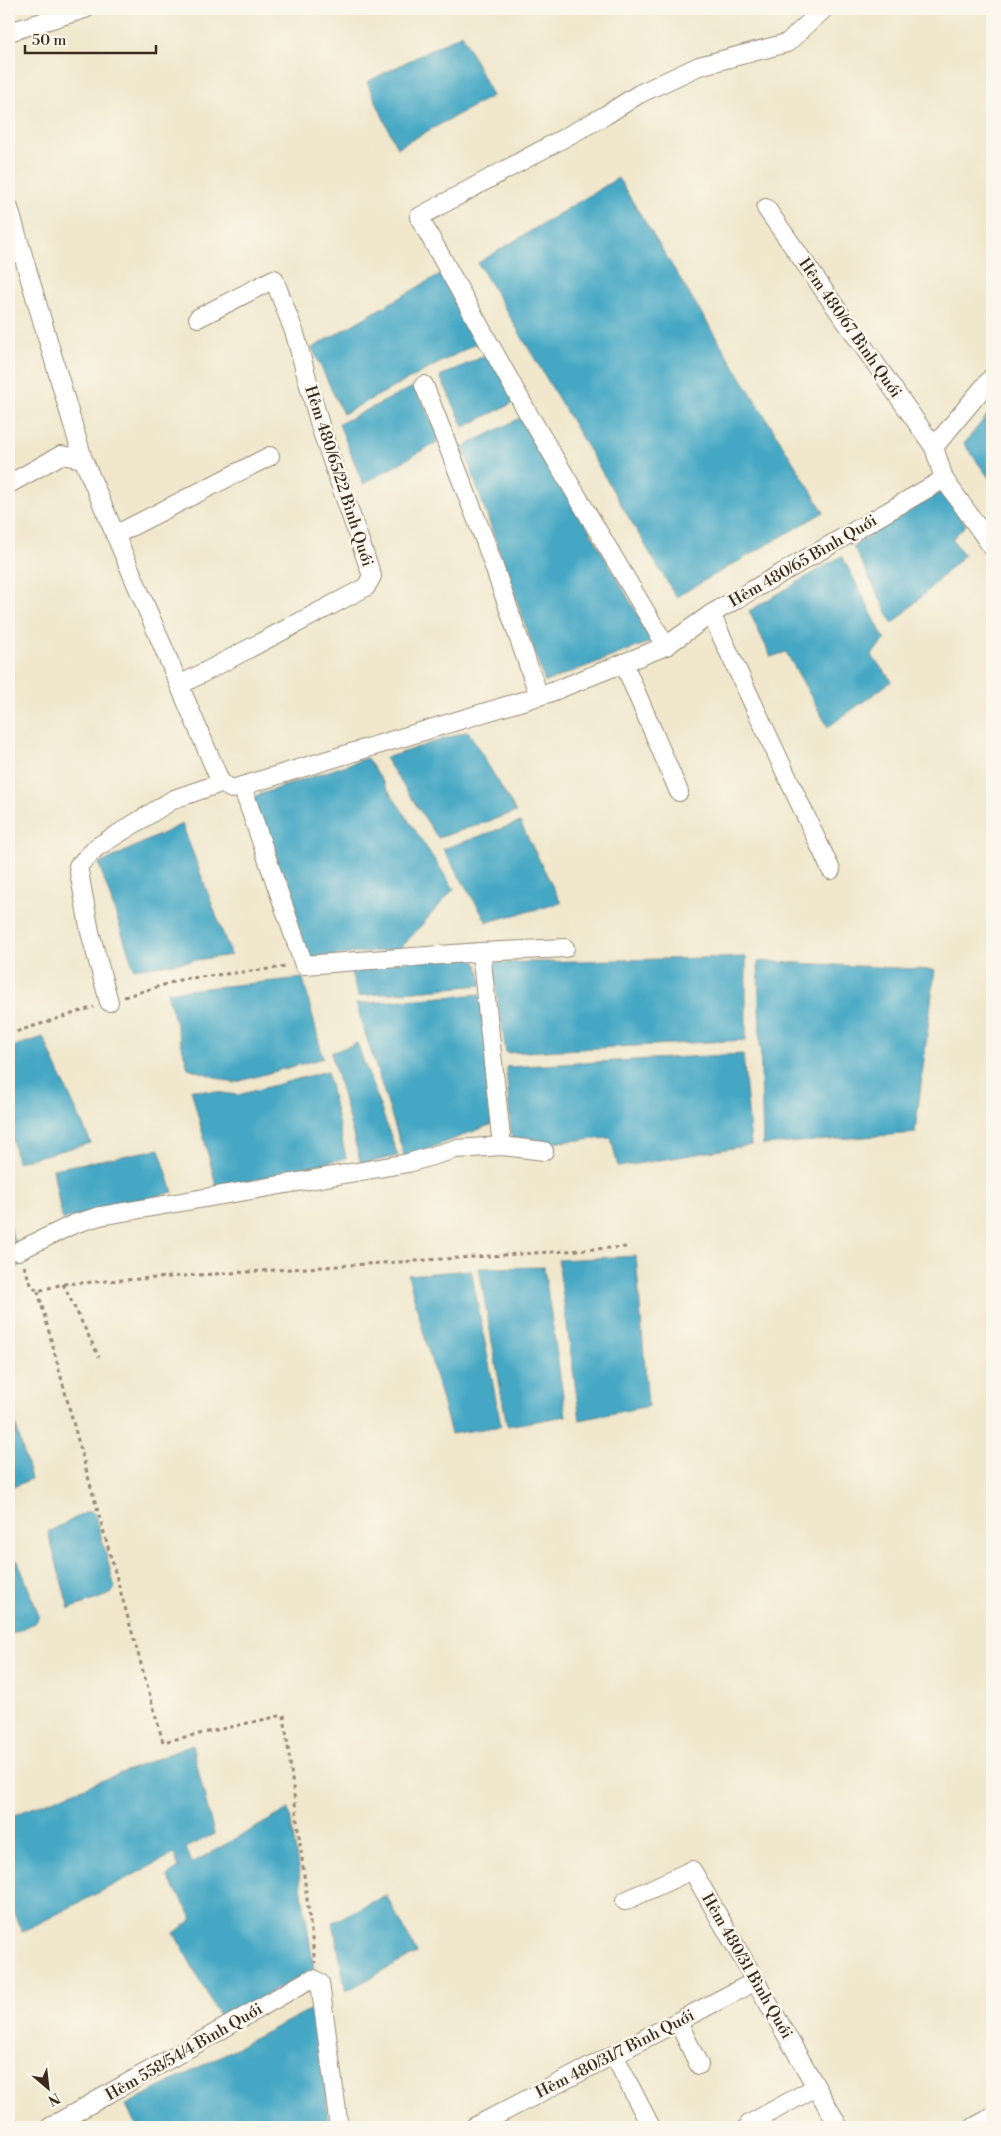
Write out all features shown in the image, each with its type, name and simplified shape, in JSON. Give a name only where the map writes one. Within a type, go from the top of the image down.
[{"type":"street","points":[[9,32],[85,9]]},
{"type":"street","points":[[666,646],[529,414],[420,217],[578,128],[606,115],[639,94],[699,66],[787,43],[824,9]]},
{"type":"street","points":[[9,208],[83,459],[221,783],[232,789],[242,786],[304,965],[565,948]]},
{"type":"street","name":"Hẻm 480/67 Bình Quới","points":[[766,208],[934,447],[944,479],[992,548]]},
{"type":"street","name":"Hẻm 480/65/22 Bình Quới","points":[[180,685],[366,587],[372,576],[321,429],[295,334],[274,279],[198,318]]},
{"type":"street","points":[[934,447],[992,377]]},
{"type":"street","points":[[424,385],[484,542],[539,696]]},
{"type":"street","points":[[9,484],[61,455],[83,459]]},
{"type":"street","points":[[115,535],[270,456]]},
{"type":"street","name":"Hẻm 480/65 Bình Quới","points":[[242,786],[539,696],[666,646],[711,614],[944,479]]},
{"type":"street","points":[[711,614],[832,870]]},
{"type":"street","points":[[624,664],[680,792]]},
{"type":"street","points":[[109,1002],[90,932],[78,866],[97,847],[174,799],[221,783]]},
{"type":"street","points":[[481,952],[502,1146]]},
{"type":"street","points":[[18,1251],[74,1224],[100,1216],[408,1163],[456,1149],[502,1146],[544,1151]]},
{"type":"street","name":"Hẻm 480/31 Bình Quới","points":[[625,1901],[692,1870],[839,2127]]},
{"type":"street","name":"Hẻm 558/54/4 Bình Quới","points":[[50,2127],[309,1980],[318,1980]]},
{"type":"street","points":[[318,1980],[339,2127]]},
{"type":"street","name":"Hẻm 480/31/7 Bình Quới","points":[[474,2127],[756,1981]]},
{"type":"street","points":[[678,2022],[699,2065]]},
{"type":"street","points":[[614,2055],[651,2127]]},
{"type":"street","points":[[749,2124],[816,2087]]},
{"type":"street","points":[[974,2127],[992,2117]]},
{"type":"path","points":[[9,1034],[183,979],[304,965]]},
{"type":"path","points":[[9,1210],[18,1251],[32,1287],[38,1291],[163,1742],[284,1715],[318,1980]]},
{"type":"path","points":[[38,1291],[63,1284],[626,1247]]},
{"type":"path","points":[[63,1284],[99,1357]]},
{"type":"water","points":[[462,34],[492,96],[397,148],[367,82]]},
{"type":"water","points":[[618,178],[824,512],[676,597],[478,263]]},
{"type":"water","points":[[444,272],[481,341],[343,414],[312,348]]},
{"type":"water","points":[[491,353],[517,401],[464,427],[440,376]]},
{"type":"water","points":[[415,386],[441,440],[363,484],[339,424]]},
{"type":"water","points":[[992,409],[992,482],[964,444]]},
{"type":"water","points":[[524,416],[653,641],[545,682],[463,447]]},
{"type":"water","points":[[944,490],[966,525],[952,539],[964,555],[893,624],[853,546]]},
{"type":"water","points":[[842,556],[885,640],[871,655],[892,681],[828,727],[786,652],[771,657],[749,611]]},
{"type":"water","points":[[468,731],[516,812],[438,838],[385,758]]},
{"type":"water","points":[[367,758],[454,889],[400,949],[309,958],[252,797]]},
{"type":"water","points":[[520,822],[561,903],[487,922],[443,849]]},
{"type":"water","points":[[182,824],[231,955],[134,969],[99,864]]},
{"type":"water","points":[[470,956],[478,965],[482,985],[358,996],[349,966]]},
{"type":"water","points":[[746,957],[746,1040],[506,1053],[492,963]]},
{"type":"water","points":[[758,961],[935,970],[915,1133],[763,1145]]},
{"type":"water","points":[[303,978],[323,1058],[233,1083],[188,1068],[167,992]]},
{"type":"water","points":[[480,994],[495,1123],[405,1158],[356,1004]]},
{"type":"water","points":[[43,1037],[91,1143],[17,1162],[9,1122],[9,1048]]},
{"type":"water","points":[[357,1043],[398,1156],[361,1164],[331,1053]]},
{"type":"water","points":[[743,1054],[751,1145],[618,1167],[611,1138],[512,1145],[506,1067]]},
{"type":"water","points":[[327,1071],[346,1158],[217,1189],[191,1089],[238,1095]]},
{"type":"water","points":[[159,1149],[173,1192],[62,1220],[53,1169]]},
{"type":"water","points":[[9,1222],[21,1265],[9,1272]]},
{"type":"water","points":[[636,1256],[648,1406],[580,1420],[558,1260]]},
{"type":"water","points":[[544,1267],[566,1416],[507,1426],[479,1268]]},
{"type":"water","points":[[471,1270],[501,1426],[451,1434],[408,1275]]},
{"type":"water","points":[[9,1401],[31,1479],[9,1489]]},
{"type":"water","points":[[89,1511],[95,1514],[115,1588],[111,1594],[69,1609],[48,1532]]},
{"type":"water","points":[[13,1559],[18,1561],[39,1616],[36,1622],[9,1635],[9,1561]]},
{"type":"water","points":[[192,1745],[214,1834],[186,1848],[192,1863],[289,1809],[314,1969],[221,2019],[174,1933],[193,1919],[167,1876],[179,1868],[174,1854],[22,1932],[9,1902],[9,1817]]},
{"type":"water","points":[[386,1895],[417,1953],[346,1991],[333,1922]]},
{"type":"water","points":[[321,2004],[328,2123],[319,2127],[137,2127],[126,2105]]}]
